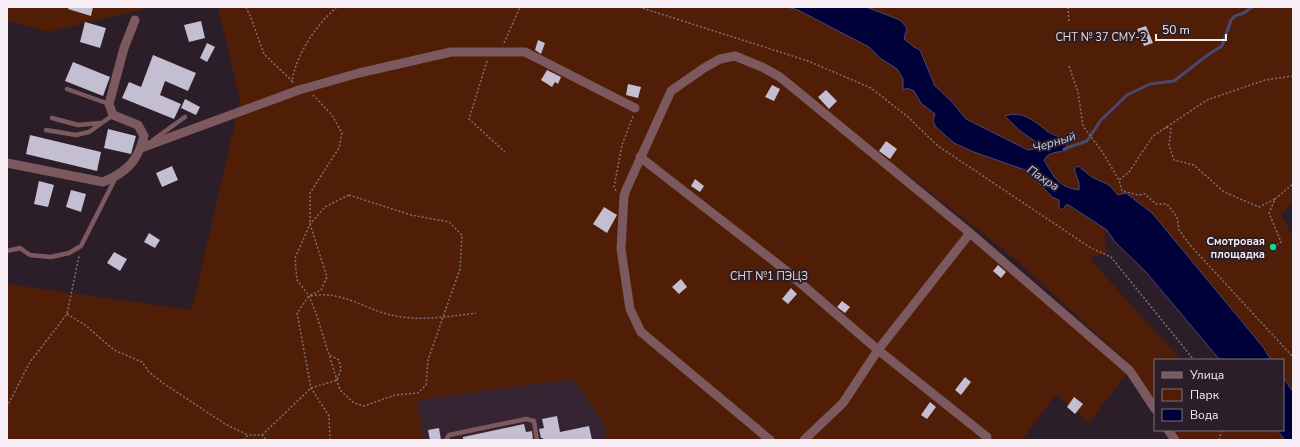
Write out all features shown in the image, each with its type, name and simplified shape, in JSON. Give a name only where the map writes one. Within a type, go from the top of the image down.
[{"type":"street","points":[[7,163],[104,182],[116,177],[137,158],[144,136],[138,125],[113,115],[109,104],[124,48],[135,20]]},
{"type":"street","points":[[141,148],[304,90],[359,73],[451,52],[526,52],[635,108]]},
{"type":"street","points":[[770,440],[641,332],[630,309],[621,249],[624,196],[670,91],[704,68],[720,60],[735,56],[780,76],[970,233],[1130,371],[1154,408]]},
{"type":"street","points":[[640,157],[784,269],[878,350],[987,437]]},
{"type":"street","points":[[804,440],[843,403],[878,350],[970,233]]},
{"type":"street","points":[[1169,431],[1175,440]]},
{"type":"lane","points":[[67,89],[109,104]]},
{"type":"lane","points":[[46,130],[76,135],[89,132],[113,115]]},
{"type":"lane","points":[[141,148],[174,126],[184,117]]},
{"type":"lane","points":[[52,118],[78,126],[100,123]]},
{"type":"lane","points":[[7,251],[9,249],[20,248],[30,255],[51,257],[81,246],[116,177]]},
{"type":"lane","points":[[446,440],[449,435],[526,419],[534,421],[537,440]]},
{"type":"path","points":[[246,7],[252,18],[264,54],[292,81],[332,115],[342,133],[339,148],[310,193],[310,224],[327,277],[321,290],[309,296],[296,313],[311,388],[329,416],[330,440]]},
{"type":"path","points":[[292,81],[294,67],[315,30],[328,14],[337,7]]},
{"type":"path","points":[[500,52],[520,7]]},
{"type":"path","points":[[639,7],[808,61],[872,88],[908,117],[938,146],[1091,248],[1111,258],[1193,359]]},
{"type":"path","points":[[1068,7],[1069,22]]},
{"type":"path","points":[[490,51],[469,119],[505,152]]},
{"type":"path","points":[[1069,66],[1078,92],[1083,126],[1119,180],[1122,191],[1139,195],[1145,194],[1156,204],[1167,204],[1177,217],[1179,230],[1190,245],[1293,357]]},
{"type":"path","points":[[1119,180],[1129,172],[1153,136],[1207,100],[1265,80],[1293,76]]},
{"type":"path","points":[[624,196],[617,195],[614,187],[622,145],[635,108]]},
{"type":"path","points":[[1166,126],[1171,129],[1169,145],[1174,160],[1194,165],[1224,192],[1259,207],[1274,199],[1293,184]]},
{"type":"path","points":[[349,195],[411,215],[449,222],[462,235],[460,269],[428,360],[426,385],[418,393],[395,395],[364,406],[354,403],[340,390],[330,355],[309,296],[296,280],[295,258],[310,224],[325,207],[349,195]]},
{"type":"path","points":[[1273,247],[1281,242],[1269,213],[1274,199]]},
{"type":"path","points":[[7,407],[30,362],[67,314],[81,246]]},
{"type":"path","points":[[309,296],[321,294],[349,299],[395,315],[425,320],[476,313]]},
{"type":"path","points":[[67,314],[85,325],[114,350],[142,362],[163,383],[225,424],[248,435],[262,435],[311,388],[338,380]]},
{"type":"path","points":[[330,355],[339,360],[341,369],[338,380]]},
{"type":"path","points":[[244,440],[248,435]]},
{"type":"path","points":[[262,435],[266,440]]},
{"type":"shaded area","points":[[573,379],[605,425],[606,440],[424,440],[416,400]]},
{"type":"green space","points":[[7,7],[152,7],[48,32],[7,20]]},
{"type":"green space","name":"СНТ №1 ПЭЦЗ","points":[[218,7],[787,7],[798,10],[869,47],[880,58],[897,69],[903,79],[903,90],[906,88],[914,91],[921,103],[935,114],[936,127],[950,141],[1028,171],[1052,197],[1067,204],[1107,230],[1104,237],[1107,253],[1089,258],[1180,359],[1154,359],[1154,403],[1123,358],[1015,259],[903,171],[900,179],[1127,373],[1089,423],[1056,394],[1022,440],[606,440],[605,425],[573,379],[417,400],[424,440],[7,440],[7,284],[192,310],[240,100]]},
{"type":"green space","name":"СНТ № 37 СМУ-2","points":[[866,7],[1293,7],[1293,201],[1281,215],[1293,237],[1293,392],[1284,378],[1284,359],[1270,359],[1263,347],[1175,243],[1106,183],[1092,177],[1078,166],[1074,170],[1079,183],[1079,190],[1066,186],[1058,180],[1044,160],[1051,153],[1060,152],[1062,137],[1021,115],[1013,114],[1005,116],[1019,130],[1036,142],[1035,149],[1028,150],[966,120],[952,102],[935,86],[921,50],[904,39],[879,13]]},
{"type":"green space","points":[[1174,431],[1278,431],[1285,440],[1180,440]]},
{"type":"water","name":"Пахра","points":[[787,7],[866,7],[900,20],[907,28],[904,39],[920,50],[935,86],[952,102],[966,119],[1028,150],[1035,149],[1036,142],[1019,130],[1005,116],[1017,114],[1022,115],[1060,137],[1064,141],[1067,150],[1048,155],[1044,160],[1057,180],[1061,184],[1072,189],[1079,190],[1079,183],[1074,169],[1078,166],[1092,177],[1109,185],[1118,195],[1126,193],[1152,213],[1263,347],[1270,359],[1219,359],[1145,271],[1115,242],[1107,230],[1067,204],[1062,210],[1059,208],[1059,200],[1052,197],[1028,171],[974,152],[954,143],[936,127],[933,121],[935,114],[921,103],[914,91],[907,88],[903,90],[903,79],[897,69],[880,58],[869,47],[798,10]]},
{"type":"water","points":[[1284,378],[1293,392],[1293,440],[1285,440],[1278,431],[1284,431]]},
{"type":"building","points":[[69,7],[93,7],[91,16],[68,9]]},
{"type":"building","points":[[201,21],[205,38],[189,42],[184,25]]},
{"type":"building","points":[[85,22],[106,28],[100,48],[80,42]]},
{"type":"building","points":[[1146,26],[1153,43],[1144,46],[1137,29]]},
{"type":"building","points":[[538,40],[545,43],[541,54],[535,50]]},
{"type":"building","points":[[207,43],[215,47],[207,62],[200,58]]},
{"type":"building","points":[[153,55],[196,73],[188,91],[165,81],[160,95],[181,104],[174,119],[122,98],[129,82],[141,87]]},
{"type":"building","points":[[73,62],[110,77],[103,96],[65,81]]},
{"type":"building","points":[[547,70],[561,77],[558,84],[555,82],[552,87],[541,80]]},
{"type":"building","points":[[628,84],[641,87],[638,98],[626,95]]},
{"type":"building","points":[[772,85],[780,89],[774,101],[765,97]]},
{"type":"building","points":[[826,90],[837,101],[829,109],[818,97]]},
{"type":"building","points":[[185,99],[200,107],[196,115],[181,108]]},
{"type":"building","points":[[108,129],[136,136],[131,154],[104,148]]},
{"type":"building","points":[[30,135],[101,152],[97,171],[26,154]]},
{"type":"building","points":[[886,141],[897,149],[890,159],[879,151]]},
{"type":"building","points":[[172,166],[178,180],[162,187],[156,173]]},
{"type":"building","points":[[695,179],[704,186],[700,192],[691,186]]},
{"type":"building","points":[[39,181],[54,185],[48,207],[34,204]]},
{"type":"building","points":[[71,190],[86,194],[81,212],[66,207]]},
{"type":"building","points":[[604,207],[617,215],[607,233],[593,224]]},
{"type":"building","points":[[149,233],[160,240],[155,248],[144,242]]},
{"type":"building","points":[[114,252],[127,259],[120,271],[107,263]]},
{"type":"building","points":[[998,265],[1006,272],[1001,278],[993,271]]},
{"type":"building","points":[[681,279],[687,287],[679,294],[672,287]]},
{"type":"building","points":[[791,288],[797,294],[788,304],[782,299]]},
{"type":"building","points":[[842,301],[850,307],[845,313],[837,307]]},
{"type":"building","points":[[965,377],[971,382],[961,395],[955,390]]},
{"type":"building","points":[[1074,397],[1083,404],[1075,414],[1067,407]]},
{"type":"building","points":[[930,402],[936,407],[927,419],[921,415]]},
{"type":"building","points":[[557,416],[560,432],[589,426],[592,440],[543,440],[539,429],[544,428],[542,419]]},
{"type":"building","points":[[524,424],[526,432],[532,431],[533,440],[463,440],[463,437]]},
{"type":"building","points":[[439,428],[441,440],[430,440],[428,430]]},
{"type":"waterway","name":"Черный","points":[[1064,149],[1087,141],[1101,120],[1127,95],[1150,84],[1174,81],[1222,46],[1231,20],[1235,16],[1244,13],[1252,7]]},
{"type":"place","name":"Смотровая площадка","points":[[1273,247]]}]
